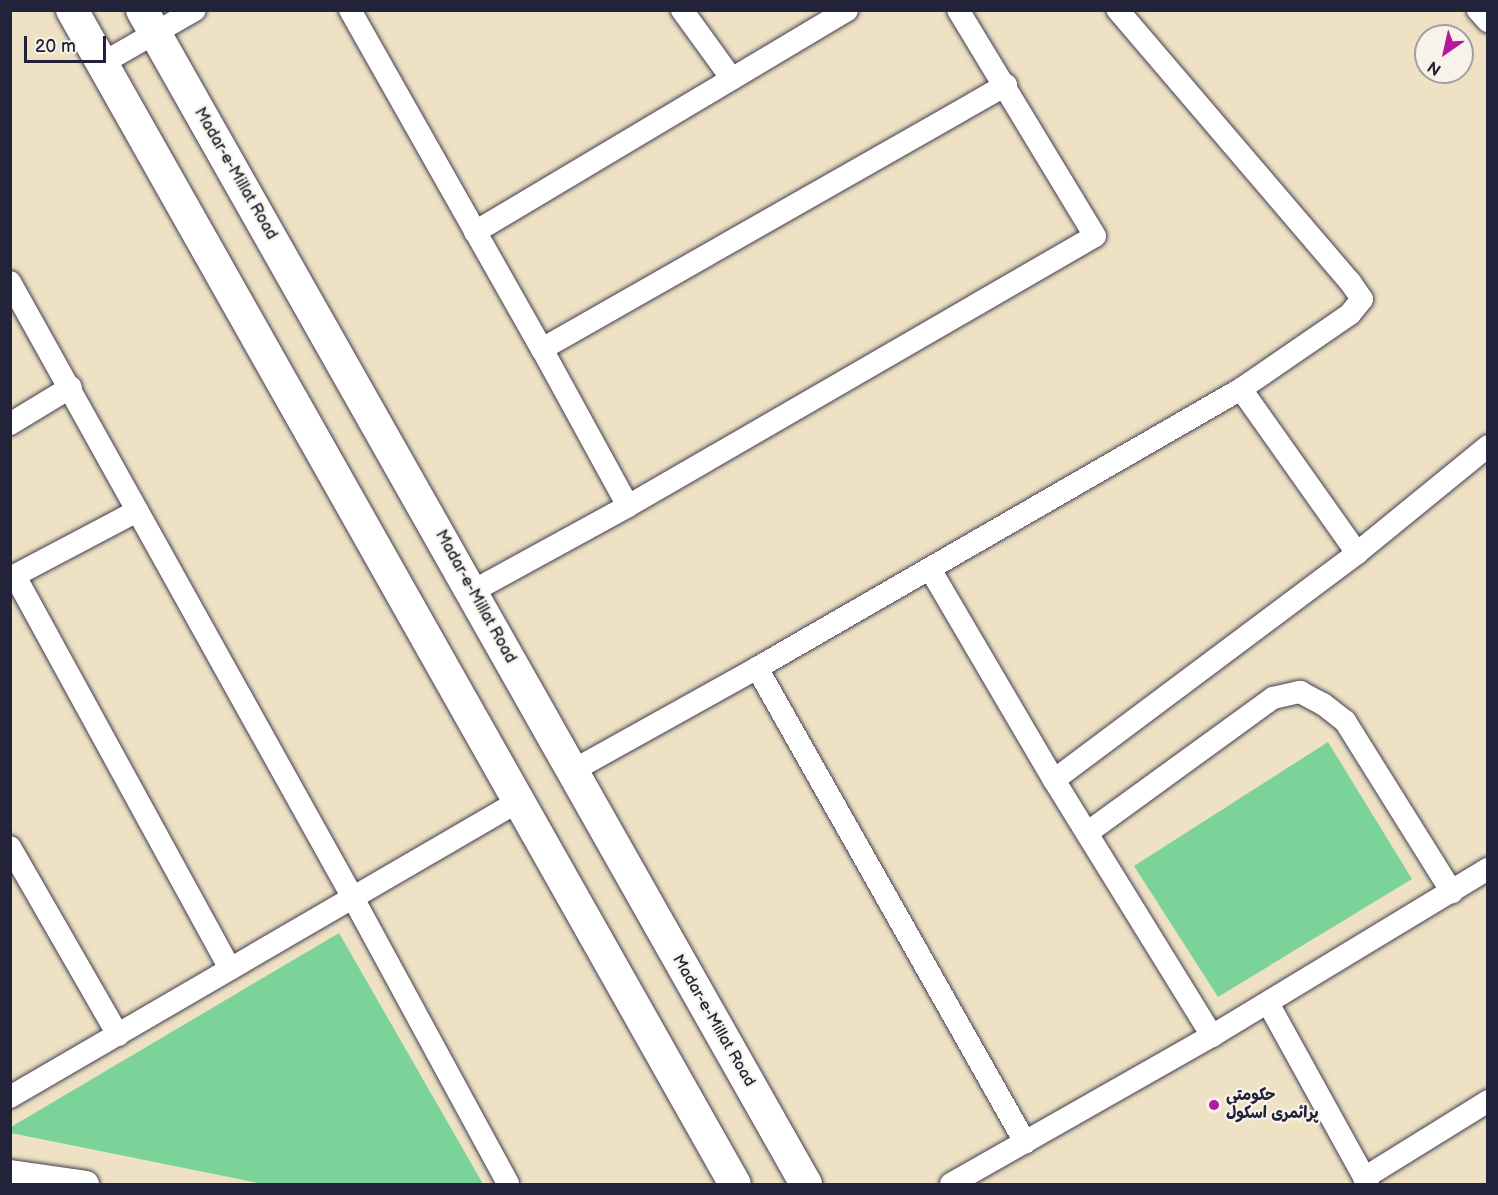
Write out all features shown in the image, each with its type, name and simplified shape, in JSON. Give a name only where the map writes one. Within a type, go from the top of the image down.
[{"type":"main road","points":[[72,10],[735,1185]]},
{"type":"main road","name":"Madar-e-Millat Road","points":[[148,22],[473,591],[806,1185]]},
{"type":"street","points":[[101,64],[148,22],[195,10]]},
{"type":"street","points":[[350,10],[628,506]]},
{"type":"street","points":[[682,10],[732,79]]},
{"type":"street","points":[[475,232],[847,10]]},
{"type":"street","points":[[473,591],[628,506],[1095,236],[1006,85],[958,10]]},
{"type":"street","points":[[572,771],[757,668],[1240,389],[1350,314],[1362,299],[1118,10]]},
{"type":"street","points":[[1478,10],[1488,21]]},
{"type":"street","points":[[542,349],[1006,85]]},
{"type":"street","points":[[10,282],[71,387],[137,511],[353,898],[508,1185]]},
{"type":"street","points":[[10,424],[71,387]]},
{"type":"street","points":[[1240,389],[1357,553]]},
{"type":"street","points":[[1054,780],[1357,553],[1488,446]]},
{"type":"street","points":[[137,511],[13,577],[231,969]]},
{"type":"street","points":[[930,569],[1054,780],[1212,1036]]},
{"type":"street","points":[[757,668],[1025,1142]]},
{"type":"street","points":[[1087,833],[1273,698],[1300,692],[1323,704],[1345,721],[1452,892]]},
{"type":"street","points":[[10,1097],[519,801]]},
{"type":"street","points":[[10,847],[118,1035]]},
{"type":"street","points":[[951,1185],[1212,1036],[1488,869]]},
{"type":"street","points":[[1268,1003],[1366,1181],[1488,1101]]},
{"type":"street","points":[[10,1173],[85,1185]]},
{"type":"green space","points":[[1328,742],[1412,879],[1218,997],[1134,866]]},
{"type":"green space","points":[[339,933],[483,1184],[263,1184],[11,1133],[11,1127]]},
{"type":"place","name":"حکومتی پرائمری اسکول","points":[[1214,1105]]}]
